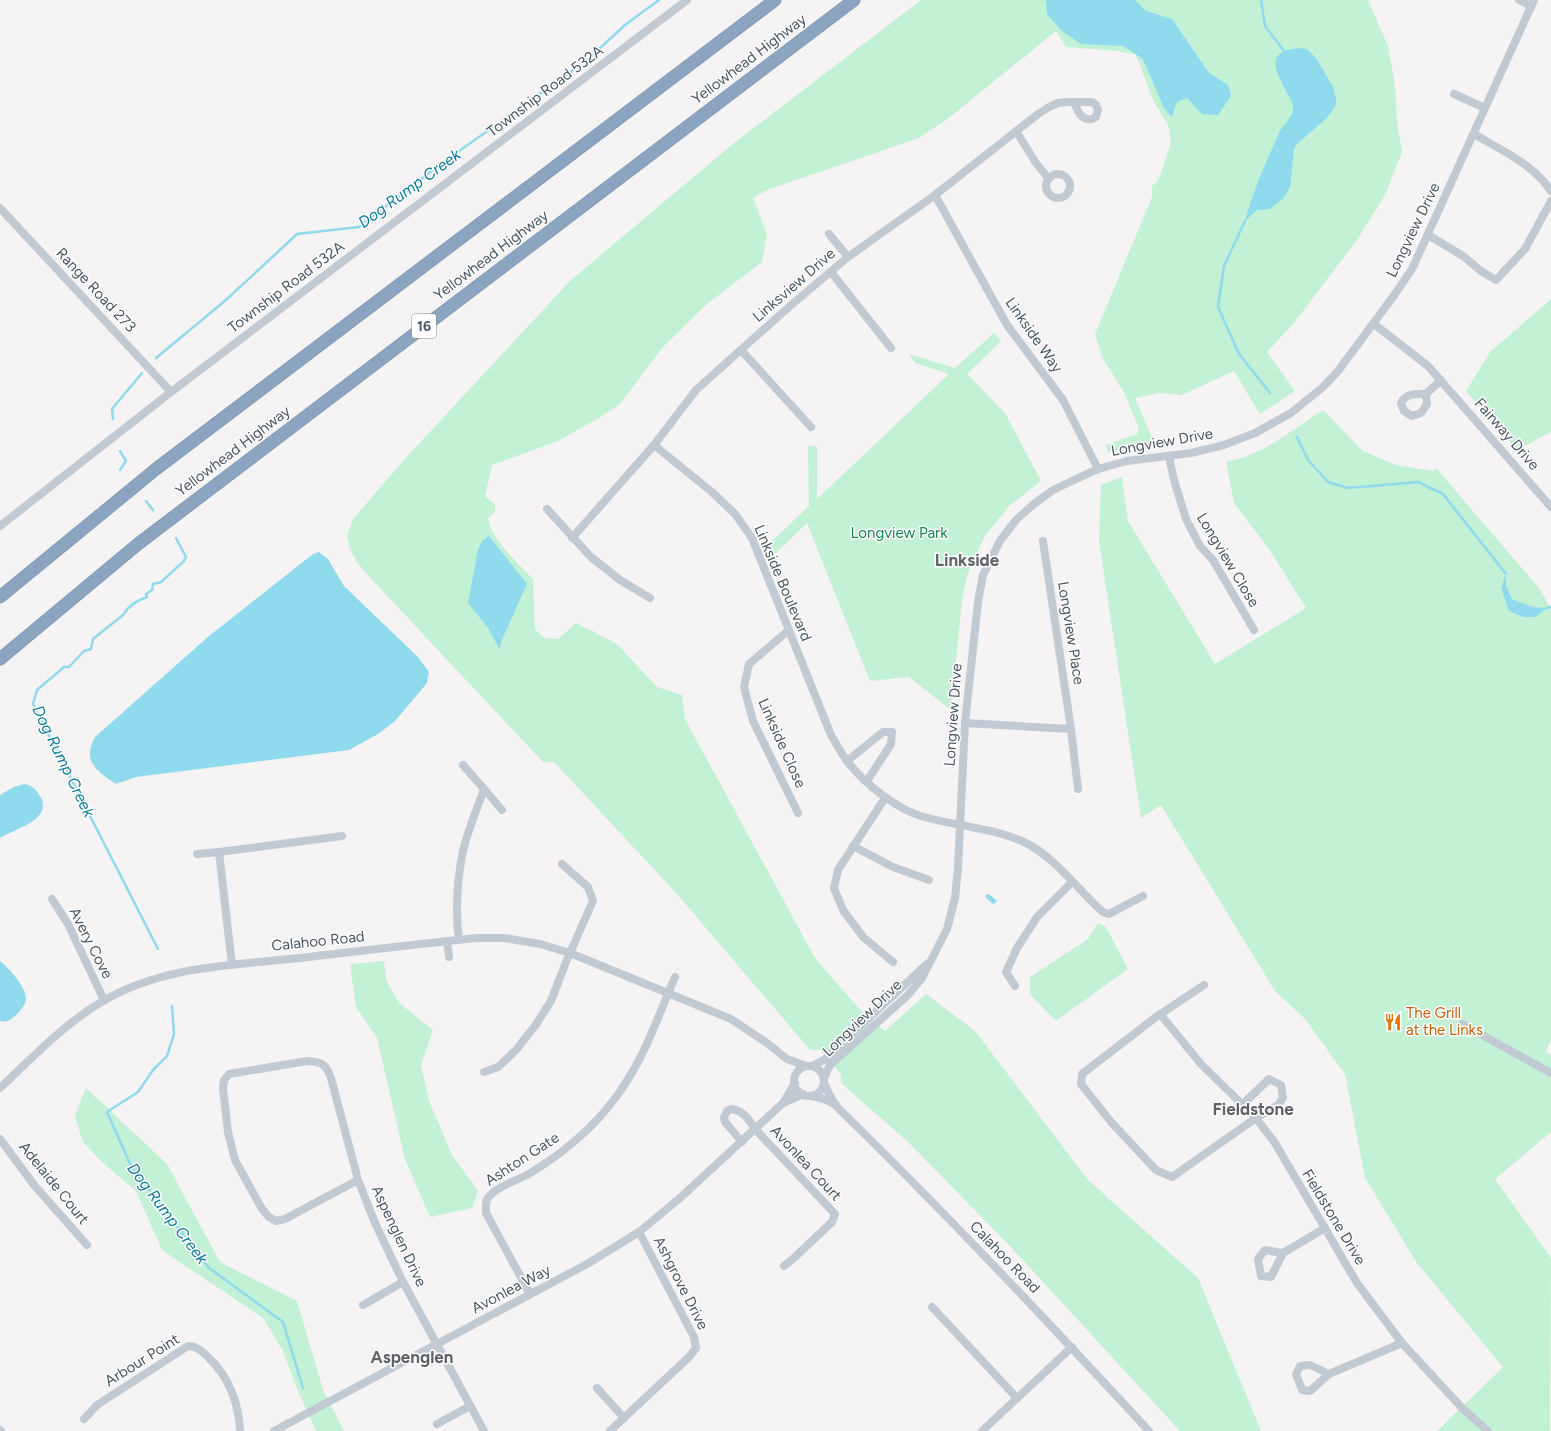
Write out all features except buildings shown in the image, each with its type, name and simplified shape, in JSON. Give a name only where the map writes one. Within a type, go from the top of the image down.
[{"type":"highway","name":"Yellowhead Highway","points":[[0,597],[156,469],[775,0]]},
{"type":"highway","name":"Yellowhead Highway","points":[[0,659],[144,539],[854,0]]},
{"type":"street","name":"Township Road 532A","points":[[0,526],[171,392],[687,0]]},
{"type":"street","points":[[1519,0],[1532,3]]},
{"type":"street","name":"Longview Drive","points":[[824,1080],[830,1065],[908,995],[922,978],[946,929],[955,898],[965,723],[979,595],[983,576],[1000,541],[1016,520],[1053,490],[1098,469],[1127,461],[1207,450],[1240,440],[1291,413],[1307,401],[1333,376],[1404,283],[1428,235],[1532,3]]},
{"type":"street","points":[[1454,94],[1485,108]]},
{"type":"street","name":"Linksview Drive","points":[[572,538],[654,445],[696,390],[790,306],[848,257],[935,195],[1038,114],[1058,103],[1074,103]]},
{"type":"street","points":[[1016,131],[1036,163],[1048,178]]},
{"type":"street","points":[[1474,134],[1547,178],[1551,191]]},
{"type":"street","name":"Linkside Way","points":[[935,195],[1007,325],[1063,400],[1098,469]]},
{"type":"street","points":[[1428,235],[1463,256],[1481,271],[1496,280],[1525,249],[1551,201]]},
{"type":"street","name":"Range Road 273","points":[[0,208],[171,392]]},
{"type":"street","points":[[829,234],[848,257]]},
{"type":"street","points":[[831,272],[891,348]]},
{"type":"street","name":"Fairway Drive","points":[[1374,324],[1428,366],[1551,507]]},
{"type":"street","points":[[741,350],[811,427]]},
{"type":"street","points":[[1426,394],[1441,380]]},
{"type":"street","name":"Linkside Boulevard","points":[[654,445],[712,492],[735,514],[752,538],[831,735],[847,761],[866,781],[885,798],[923,817],[1006,835],[1026,843],[1044,854],[1103,912],[1109,914],[1143,896]]},
{"type":"street","name":"Longview Close","points":[[1169,456],[1174,480],[1186,519],[1200,546],[1213,560],[1254,630]]},
{"type":"street","points":[[547,509],[572,538],[608,572],[650,598]]},
{"type":"street","name":"Longview Place","points":[[1043,541],[1071,729],[1078,789]]},
{"type":"street","name":"Linkside Close","points":[[788,630],[749,664],[744,687],[753,720],[798,813]]},
{"type":"street","points":[[965,723],[1071,729]]},
{"type":"street","points":[[847,761],[883,732],[892,732],[891,744],[866,781]]},
{"type":"street","points":[[463,765],[502,810]]},
{"type":"street","points":[[458,940],[456,896],[463,850],[484,789]]},
{"type":"street","points":[[885,798],[838,870],[834,888],[843,910],[863,937],[893,962]]},
{"type":"street","points":[[197,854],[342,836]]},
{"type":"street","points":[[853,846],[893,867],[929,880]]},
{"type":"street","points":[[219,852],[232,965]]},
{"type":"street","points":[[484,1072],[498,1067],[515,1051],[535,1026],[551,1001],[593,901],[588,887],[562,864]]},
{"type":"street","points":[[1015,986],[1006,972],[1017,948],[1037,917],[1072,882]]},
{"type":"street","name":"Avery Cove","points":[[52,899],[68,924],[104,1000]]},
{"type":"street","name":"Calahoo Road","points":[[0,1088],[63,1029],[81,1015],[104,1000],[126,990],[176,973],[232,965],[477,938],[504,938],[540,944],[570,953],[731,1019],[767,1043],[786,1059],[793,1070],[794,1081]]},
{"type":"street","points":[[447,941],[449,957]]},
{"type":"street","name":"Longview Drive","points":[[809,1066],[824,1060],[932,959]]},
{"type":"street","points":[[668,994],[675,977]]},
{"type":"street","points":[[1204,985],[1160,1014],[1082,1074],[1081,1084],[1111,1122],[1156,1170],[1172,1177],[1256,1118],[1278,1105],[1283,1098],[1281,1085],[1269,1079],[1243,1104]]},
{"type":"street","name":"Ashton Gate","points":[[530,1294],[486,1213],[488,1198],[495,1192],[529,1174],[550,1160],[590,1127],[628,1079],[668,994]]},
{"type":"street","name":"Fieldstone Drive","points":[[1160,1014],[1201,1064],[1243,1104],[1275,1143],[1357,1283],[1402,1343],[1464,1410],[1488,1431]]},
{"type":"street","points":[[1462,1024],[1551,1073]]},
{"type":"street","name":"Calahoo Road","points":[[786,1059],[809,1066]]},
{"type":"street","name":"Aspenglen Drive","points":[[358,1180],[285,1219],[276,1221],[269,1217],[262,1209],[235,1160],[230,1146],[223,1088],[224,1080],[229,1074],[307,1061],[318,1062],[327,1067],[358,1180],[376,1223],[403,1282],[484,1431]]},
{"type":"street","points":[[809,1066],[820,1070],[824,1080],[820,1091],[812,1096],[799,1092],[794,1081],[799,1070],[809,1066]]},
{"type":"street","name":"Calahoo Road","points":[[824,1080],[829,1094],[836,1106]]},
{"type":"street","name":"Avonlea Way","points":[[783,1103],[794,1081]]},
{"type":"street","name":"Avonlea Way","points":[[274,1431],[587,1264],[638,1232],[680,1198],[783,1103],[803,1094]]},
{"type":"street","name":"Calahoo Road","points":[[812,1096],[824,1099],[836,1106],[915,1184],[1072,1347],[1150,1431]]},
{"type":"street","points":[[742,1142],[725,1122],[724,1117],[728,1111],[732,1108],[740,1110],[755,1129]]},
{"type":"street","name":"Avonlea Court","points":[[755,1129],[835,1214],[832,1222],[784,1266]]},
{"type":"street","name":"Adelaide Court","points":[[0,1139],[34,1185],[86,1245]]},
{"type":"street","points":[[1283,1253],[1325,1228]]},
{"type":"street","name":"Ashgrove Drive","points":[[610,1431],[689,1357],[696,1348],[694,1337],[638,1232]]},
{"type":"street","points":[[363,1305],[403,1282]]},
{"type":"street","points":[[932,1307],[1017,1398]]},
{"type":"street","points":[[1329,1374],[1402,1343]]},
{"type":"street","name":"Arbour Point","points":[[84,1419],[97,1405],[183,1348],[193,1346],[205,1354],[213,1362],[226,1380],[235,1400],[240,1431]]},
{"type":"street","points":[[982,1431],[1072,1347]]},
{"type":"street","points":[[597,1388],[624,1418]]},
{"type":"street","points":[[437,1424],[470,1406]]},
{"type":"green space","points":[[921,0],[1368,0],[1388,46],[1395,86],[1397,122],[1402,152],[1385,195],[1357,240],[1293,324],[1267,352],[1295,391],[1260,414],[1234,371],[1182,395],[1159,393],[1135,398],[1154,442],[1108,452],[1106,445],[1137,434],[1139,429],[1125,394],[1102,357],[1095,334],[1152,197],[1152,186],[1158,181],[1171,143],[1169,127],[1153,100],[1136,55],[1117,51],[1066,47],[1056,31],[950,117],[919,138],[767,190],[753,198],[767,234],[762,262],[707,304],[662,348],[620,404],[599,418],[558,441],[492,465],[485,496],[495,505],[495,512],[488,518],[490,526],[500,543],[513,559],[533,579],[535,629],[544,638],[558,639],[576,623],[617,644],[657,687],[682,695],[685,719],[815,958],[862,1012],[885,1031],[926,994],[975,1031],[1088,1180],[1198,1278],[1261,1431],[1180,1431],[1009,1245],[907,1141],[841,1083],[841,1074],[820,1050],[810,1050],[678,895],[554,762],[543,762],[362,569],[349,546],[347,536],[353,519],[402,462],[571,280],[733,144]]},
{"type":"green space","points":[[1551,299],[1551,432],[1517,450],[1466,391],[1490,352]]},
{"type":"green space","name":"Longview Park","points":[[994,333],[1001,341],[967,374],[1005,413],[1041,481],[1009,506],[984,537],[967,576],[962,601],[951,710],[909,677],[870,681],[807,523],[773,556],[769,544],[809,506],[808,446],[817,446],[817,499],[949,374],[915,363],[909,354],[955,368]]},
{"type":"green space","points":[[1323,410],[1363,451],[1396,465],[1433,471],[1436,468],[1539,588],[1551,610],[1551,1038],[1546,1052],[1551,1055],[1551,1132],[1495,1179],[1551,1258],[1550,1431],[1437,1431],[1503,1367],[1417,1263],[1365,1178],[1345,1074],[1305,1019],[1275,991],[1161,805],[1141,818],[1099,541],[1101,485],[1122,477],[1128,521],[1215,664],[1306,608],[1269,549],[1234,503],[1226,462],[1239,459],[1264,448]]},
{"type":"green space","points":[[1098,923],[1106,927],[1128,969],[1056,1021],[1030,994],[1030,977],[1088,939]]},
{"type":"green space","points":[[384,961],[386,980],[399,1003],[433,1030],[421,1065],[429,1101],[452,1155],[478,1191],[472,1208],[430,1217],[405,1159],[377,1038],[356,1007],[350,964]]},
{"type":"green space","points":[[86,1088],[167,1164],[220,1262],[297,1301],[323,1390],[344,1431],[316,1431],[282,1349],[263,1318],[162,1250],[136,1191],[101,1161],[83,1142],[75,1116]]},
{"type":"water","points":[[1046,0],[1135,0],[1146,11],[1172,19],[1209,73],[1228,85],[1231,96],[1218,115],[1202,114],[1187,98],[1177,102],[1172,117],[1164,108],[1143,59],[1123,46],[1081,44],[1062,31],[1047,14]]},
{"type":"water","points":[[1297,48],[1307,49],[1316,58],[1333,87],[1336,104],[1327,118],[1298,143],[1294,149],[1290,187],[1283,199],[1270,209],[1257,210],[1245,221],[1269,155],[1279,133],[1291,116],[1293,110],[1292,102],[1277,72],[1276,60],[1279,54]]},
{"type":"water","points":[[489,536],[527,584],[501,642],[500,650],[488,628],[468,603],[478,550],[482,541]]},
{"type":"water","points":[[319,552],[328,559],[344,586],[418,657],[429,672],[427,683],[395,721],[378,734],[349,750],[136,777],[116,784],[102,775],[93,765],[91,759],[91,745],[95,737],[209,636],[313,554]]},
{"type":"water","points":[[1506,574],[1506,586],[1512,599],[1533,607],[1547,608],[1536,617],[1523,617],[1509,611],[1501,588]]},
{"type":"water","points":[[24,784],[32,786],[40,796],[43,804],[42,811],[30,823],[0,838],[0,795],[14,787]]},
{"type":"water","points":[[989,894],[997,901],[995,903],[993,904],[985,897]]},
{"type":"water","points":[[0,961],[8,968],[20,984],[26,999],[24,1006],[20,1011],[7,1021],[0,1021]]},
{"type":"waterway","name":"Dog Rump Creek","points":[[156,358],[226,300],[297,234],[359,227],[438,166],[586,61],[625,25],[659,0]]},
{"type":"waterway","points":[[1261,0],[1265,26],[1284,51]]},
{"type":"waterway","points":[[1245,221],[1224,266],[1218,307],[1239,354],[1270,393]]},
{"type":"waterway","name":"Dog Rump Creek","points":[[113,419],[112,409],[142,373]]},
{"type":"waterway","points":[[1297,437],[1308,460],[1328,482],[1348,488],[1418,482],[1443,494],[1506,574]]},
{"type":"waterway","name":"Dog Rump Creek","points":[[120,451],[126,461],[120,470]]},
{"type":"waterway","name":"Dog Rump Creek","points":[[146,501],[153,510]]},
{"type":"waterway","name":"Dog Rump Creek","points":[[158,949],[33,704],[37,690],[64,667],[69,667],[84,651],[91,649],[93,639],[123,615],[130,606],[147,597],[146,594],[152,590],[153,584],[161,582],[184,561],[186,557],[176,538]]},
{"type":"waterway","points":[[1547,608],[1551,607]]},
{"type":"waterway","name":"Dog Rump Creek","points":[[172,1006],[174,1034],[167,1056],[153,1070],[138,1092],[107,1112],[131,1166],[209,1268],[283,1322],[303,1388]]},
{"type":"place","name":"The Grill at the Links","points":[[1393,1022]]},
{"type":"district","name":"Linkside","points":[[967,560]]},
{"type":"district","name":"Fieldstone","points":[[1253,1109]]},
{"type":"district","name":"Aspenglen","points":[[412,1357]]}]
